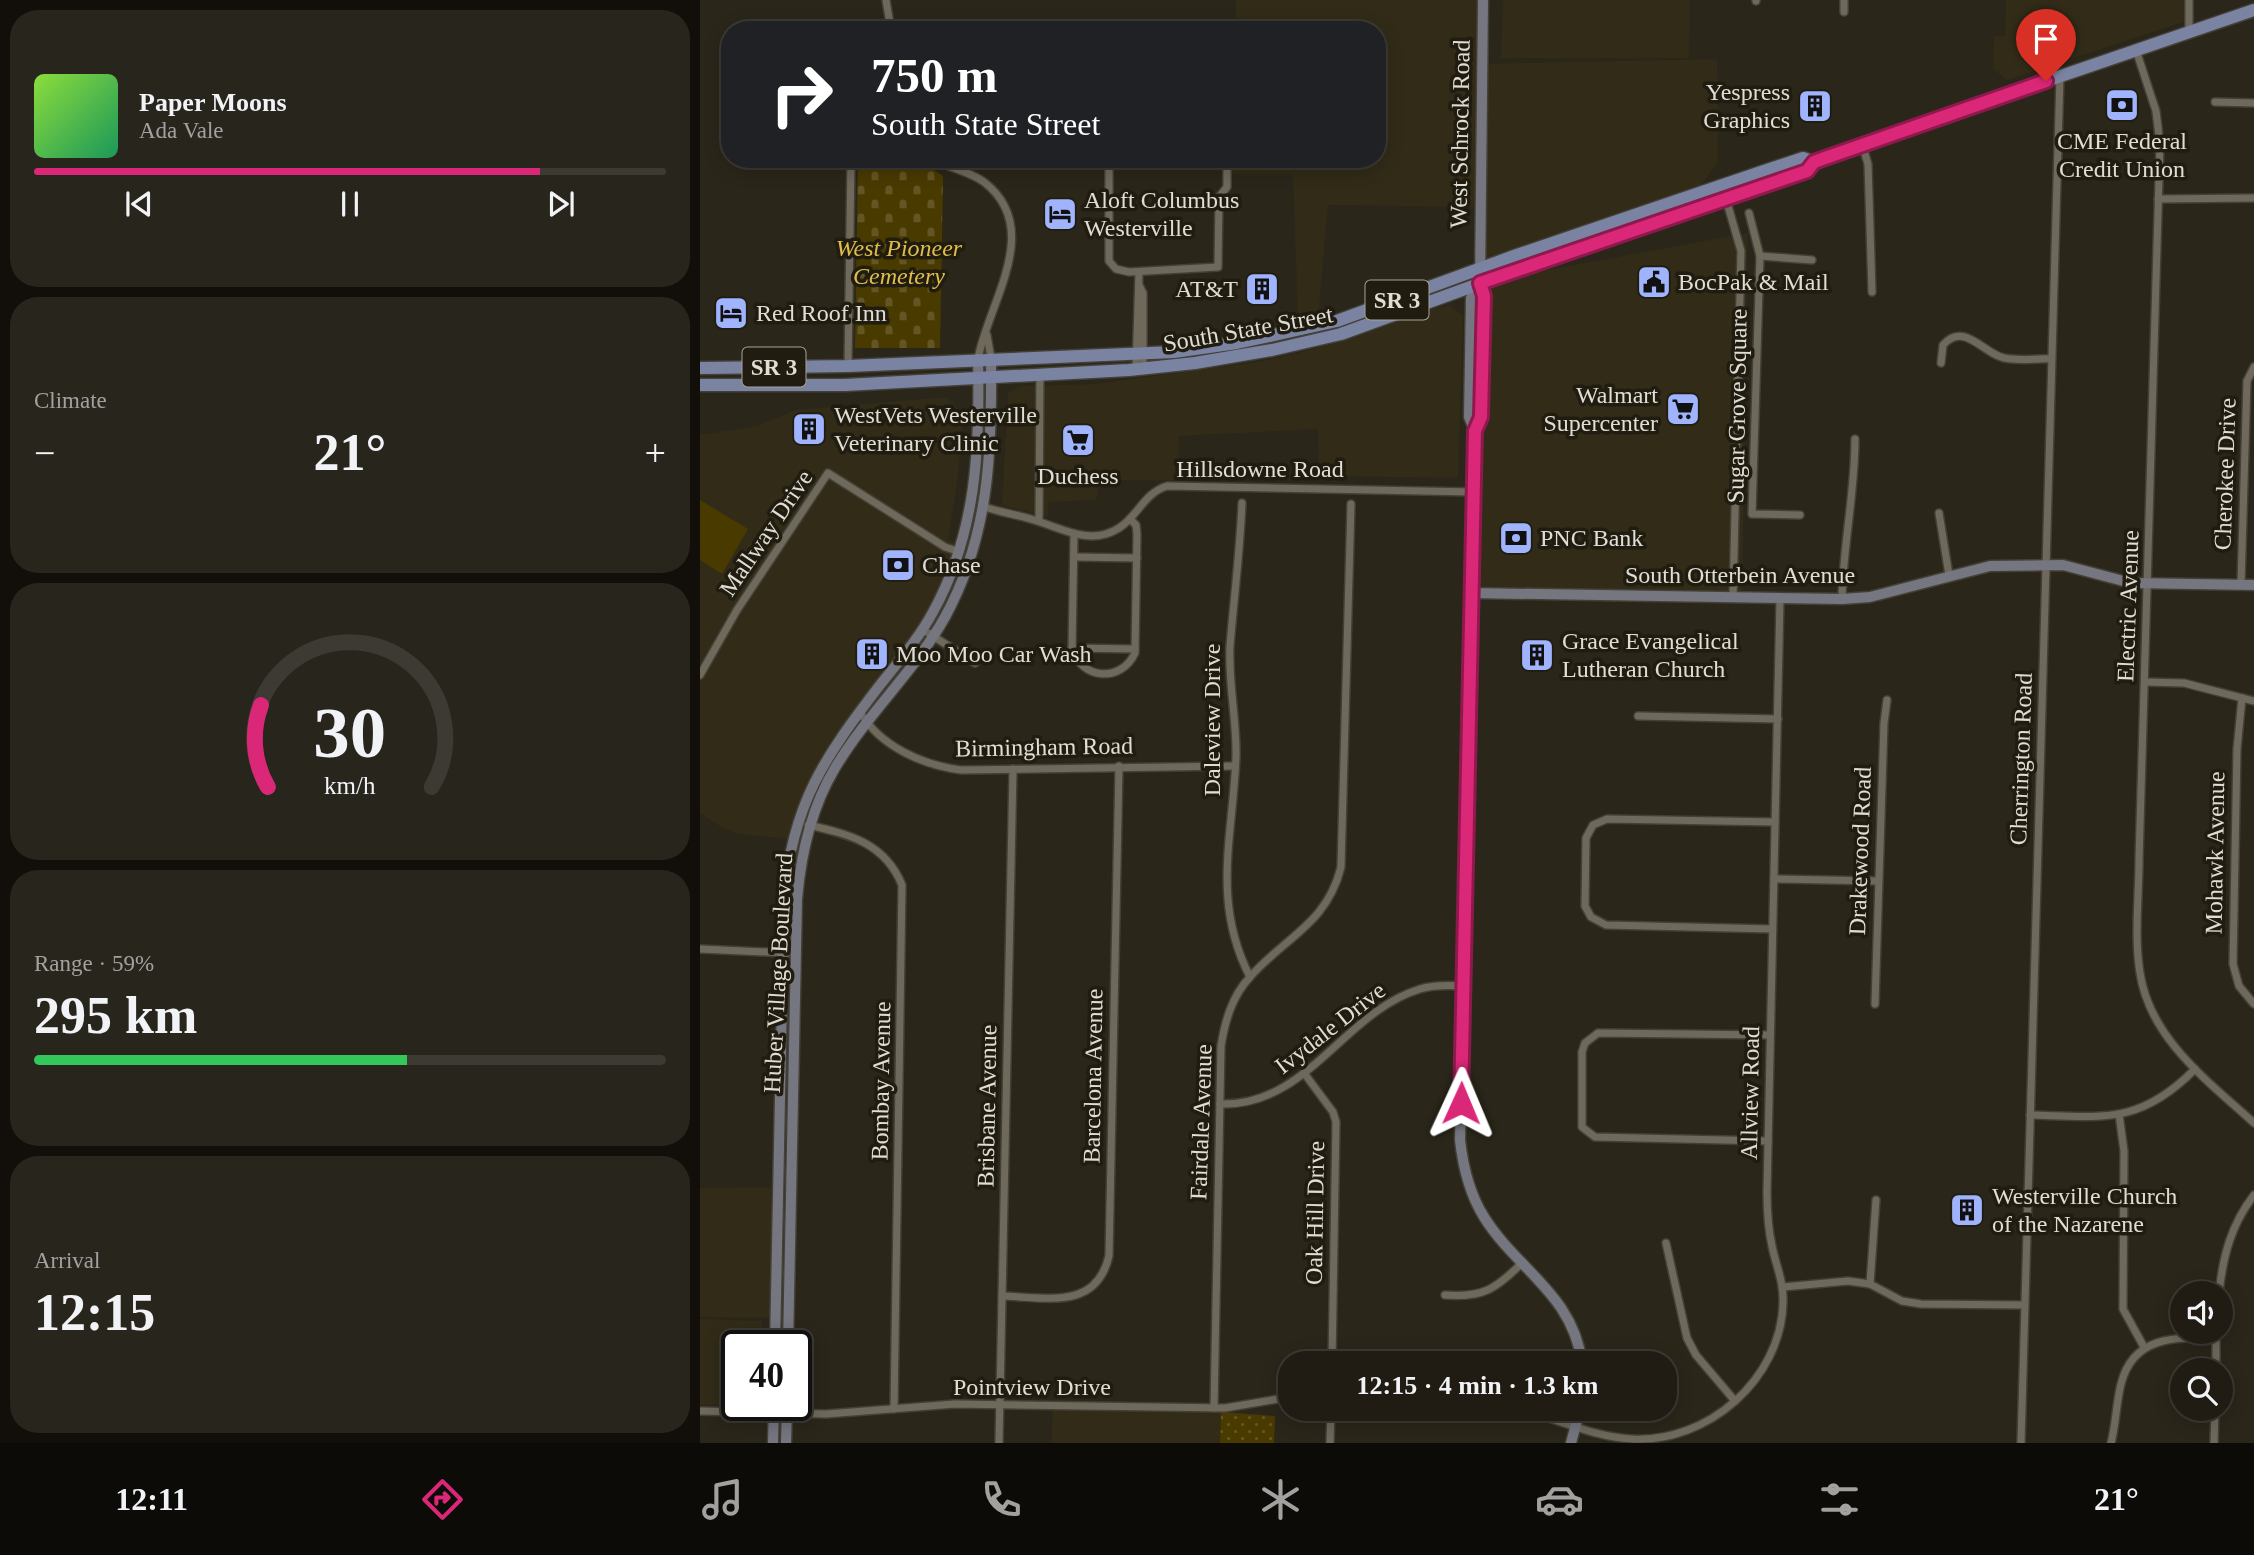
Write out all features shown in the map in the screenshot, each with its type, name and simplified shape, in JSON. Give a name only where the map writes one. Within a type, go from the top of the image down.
[{"type":"main road","name":"South State Street","points":[[700,385],[845,384],[1082,371],[1214,347],[1315,334],[1367,317],[1386,304],[1480,269],[1579,235],[1768,178],[1783,165],[1862,144],[2254,10]]},
{"type":"main road","name":"South State Street","points":[[700,368],[848,366],[984,358],[1138,361],[1174,365],[1200,362],[1315,334],[1480,283],[1642,227],[1724,192],[1773,182],[1807,171],[1808,160]]},
{"type":"main road","points":[[1480,283],[1487,274],[1572,242],[1579,235]]},
{"type":"main road","points":[[1174,365],[1180,356],[1214,347]]},
{"type":"street","points":[[886,0],[890,21]]},
{"type":"street","name":"West Schrock Road","points":[[1483,0],[1480,283],[1471,301],[1469,416],[1475,431],[1460,1140],[1464,1171],[1483,1217],[1563,1309],[1579,1351]]},
{"type":"street","points":[[1844,0],[1844,12]]},
{"type":"street","points":[[2189,0],[2189,32]]},
{"type":"street","name":"Electric Avenue","points":[[2136,50],[2159,127],[2139,860],[2140,974],[2148,1003],[2160,1028],[2195,1069],[2254,1124]]},
{"type":"street","name":"Cherrington Road","points":[[2021,1443],[2060,76]]},
{"type":"street","points":[[2214,103],[2254,103]]},
{"type":"street","points":[[1862,144],[1868,164],[1872,292]]},
{"type":"street","points":[[848,366],[851,168]]},
{"type":"street","points":[[954,168],[984,182],[994,193],[1007,217],[1011,235],[1009,269],[991,315],[984,358]]},
{"type":"street","points":[[1109,168],[1109,261],[1121,271],[1139,272],[1219,267],[1219,197],[1227,187],[1227,168]]},
{"type":"street","points":[[1724,192],[1741,251],[1733,598]]},
{"type":"street","points":[[2158,199],[2254,198]]},
{"type":"street","name":"Sugar Grove Square","points":[[1749,213],[1760,256],[1752,514],[1800,515]]},
{"type":"street","points":[[1760,256],[1812,260]]},
{"type":"street","points":[[1138,361],[1143,293],[1139,284],[1139,272]]},
{"type":"street","points":[[984,358],[980,345],[987,335]]},
{"type":"street","points":[[1941,363],[1943,345],[1950,338],[1958,337],[1975,339],[2004,358],[2051,359]]},
{"type":"street","name":"Huber Village Boulevard","points":[[788,1330],[799,873],[809,826],[834,770],[933,636],[966,573],[985,507],[989,471],[984,358]]},
{"type":"street","name":"Cherokee Drive","points":[[2241,584],[2247,381],[2254,367]]},
{"type":"street","points":[[1039,521],[1040,373]]},
{"type":"street","name":"Huber Village Boulevard","points":[[775,1330],[786,871],[797,822],[819,771],[856,716],[922,629],[943,592],[960,552],[969,520],[977,470],[985,375]]},
{"type":"street","points":[[1842,599],[1844,539],[1855,488],[1855,439]]},
{"type":"street","name":"Mallway Drive","points":[[700,675],[737,610],[828,473],[945,547],[960,552]]},
{"type":"street","name":"Hillsdowne Road","points":[[985,507],[1039,521],[1074,535],[1110,532],[1130,519],[1151,494],[1173,485],[1474,492]]},
{"type":"street","name":"Daleview Drive","points":[[1242,503],[1239,570],[1230,647],[1235,766],[1226,844],[1226,879],[1238,954],[1250,977]]},
{"type":"street","name":"Fairdale Avenue","points":[[1214,1408],[1224,1027],[1237,993],[1250,977],[1317,917],[1331,894],[1341,867],[1351,503]]},
{"type":"street","points":[[1939,513],[1949,575]]},
{"type":"street","points":[[1074,535],[1072,648],[1078,665],[1100,673],[1121,671],[1130,663],[1135,649],[1136,525],[1130,519]]},
{"type":"street","points":[[1074,557],[1137,558]]},
{"type":"street","name":"South Otterbein Avenue","points":[[1471,593],[1842,599],[1870,597],[1990,566],[2045,565],[2063,565],[2131,583],[2254,584]]},
{"type":"street","name":"Allview Road","points":[[1577,1427],[1635,1441],[1686,1429],[1705,1421],[1735,1401],[1760,1375],[1774,1348],[1783,1306],[1783,1287],[1768,1220],[1780,599]]},
{"type":"street","points":[[922,629],[975,663]]},
{"type":"street","points":[[1072,648],[1135,649]]},
{"type":"street","points":[[2145,682],[2184,683],[2254,701]]},
{"type":"street","name":"Mohawk Avenue","points":[[2242,698],[2237,749],[2233,964],[2239,986],[2254,1004]]},
{"type":"street","name":"Drakewood Road","points":[[1875,1004],[1887,700]]},
{"type":"street","name":"Birmingham Road","points":[[856,716],[918,760],[939,768],[1235,766]]},
{"type":"street","points":[[1638,716],[1778,719]]},
{"type":"street","name":"Barcelona Avenue","points":[[1002,1296],[1062,1297],[1086,1293],[1104,1275],[1109,1256],[1119,766]]},
{"type":"street","name":"Brisbane Avenue","points":[[999,1443],[1013,769]]},
{"type":"street","points":[[1772,929],[1606,925],[1591,917],[1585,906],[1586,838],[1594,825],[1607,819],[1775,822]]},
{"type":"street","name":"Bombay Avenue","points":[[797,822],[855,838],[877,848],[897,871],[902,885],[894,1409]]},
{"type":"street","points":[[1774,878],[1878,881]]},
{"type":"street","points":[[700,949],[796,953]]},
{"type":"street","name":"Ivydale Drive","points":[[1220,1104],[1254,1101],[1280,1091],[1394,999],[1422,988],[1463,986]]},
{"type":"street","points":[[1768,1141],[1595,1137],[1582,1127],[1581,1086],[1585,1043],[1598,1033],[1770,1035]]},
{"type":"street","points":[[2030,1115],[2134,1113],[2162,1099],[2195,1069]]},
{"type":"street","name":"Oak Hill Drive","points":[[1304,1073],[1327,1102],[1336,1122],[1332,1351]]},
{"type":"street","points":[[2119,1114],[2124,1151],[2123,1308],[2144,1347]]},
{"type":"street","points":[[2220,1281],[2223,1257],[2240,1214],[2254,1195]]},
{"type":"street","points":[[1870,1284],[1876,1200]]},
{"type":"street","points":[[1665,1242],[1687,1338],[1696,1355],[1735,1401]]},
{"type":"street","points":[[1445,1295],[1469,1297],[1487,1292],[1523,1262]]},
{"type":"street","points":[[1783,1287],[1849,1281],[1870,1284],[1902,1301],[1921,1304],[2024,1305]]},
{"type":"street","points":[[2111,1443],[2120,1385],[2127,1366],[2144,1347],[2170,1339]]},
{"type":"street","name":"Pointview Drive","points":[[812,1412],[826,1414],[1000,1405],[1214,1408],[1278,1399]]},
{"type":"street","name":"Pointview Drive","points":[[700,1411],[721,1410]]},
{"type":"street","points":[[773,1443],[774,1421]]},
{"type":"street","points":[[786,1443],[787,1421]]},
{"type":"street","points":[[1330,1443],[1331,1421]]},
{"type":"street","points":[[1557,1421],[1577,1427]]},
{"type":"street","points":[[1571,1443],[1578,1421]]},
{"type":"street","points":[[2214,1443],[2215,1421]]},
{"type":"shaded area","points":[[1236,0],[1483,0],[1483,64],[1717,59],[1718,162],[1679,214],[1487,281],[1748,233],[1742,598],[1471,593],[1481,207],[1328,205],[1316,341],[1299,345],[1293,175],[1232,174],[1232,168],[1386,168],[1386,21],[1235,21]]},
{"type":"shaded area","points":[[1503,0],[1690,0],[1689,58],[1501,58]]},
{"type":"shaded area","points":[[2006,0],[2189,0],[2189,20],[2007,80],[1993,69],[1994,36],[2005,36]]},
{"type":"shaded area","points":[[1450,305],[1463,316],[1458,478],[1319,476],[1318,429],[1179,436],[1179,480],[1101,480],[1096,500],[1048,502],[1048,517],[1002,505],[1008,393],[1019,386],[1095,384],[1264,361],[1330,345],[1408,315]]},
{"type":"shaded area","points":[[947,397],[963,414],[957,483],[948,539],[963,545],[944,592],[828,756],[792,839],[739,834],[724,829],[700,813],[700,435],[757,426],[795,410]]},
{"type":"shaded area","points":[[771,1187],[771,1318],[700,1317],[700,1188]]},
{"type":"shaded area","points":[[700,1319],[762,1321],[762,1330],[721,1330],[721,1405],[700,1405]]},
{"type":"shaded area","points":[[1053,1410],[1221,1412],[1220,1443],[1051,1443]]},
{"type":"green space","name":"West Pioneer Cemetery","points":[[858,168],[931,168],[943,176],[940,348],[855,348]]},
{"type":"green space","points":[[700,500],[748,529],[722,574],[700,560]]},
{"type":"green space","points":[[1221,1412],[1275,1416],[1274,1443],[1220,1443]]},
{"type":"place","name":"CME Federal Credit Union","points":[[2122,105]]},
{"type":"place","name":"Yespress Graphics","points":[[1815,106]]},
{"type":"place","name":"Aloft Columbus Westerville","points":[[1060,214]]},
{"type":"place","name":"BocPak & Mail","points":[[1654,282]]},
{"type":"place","name":"AT&T","points":[[1262,289]]},
{"type":"place","name":"Red Roof Inn","points":[[731,313]]},
{"type":"place","name":"Walmart Supercenter","points":[[1683,409]]},
{"type":"place","name":"WestVets Westerville Veterinary Clinic","points":[[809,429]]},
{"type":"place","name":"Duchess","points":[[1078,440]]},
{"type":"place","name":"PNC Bank","points":[[1516,538]]},
{"type":"place","name":"Chase","points":[[898,565]]},
{"type":"place","name":"Moo Moo Car Wash","points":[[872,654]]},
{"type":"place","name":"Grace Evangelical Lutheran Church","points":[[1537,655]]},
{"type":"place","name":"Westerville Church of the Nazarene","points":[[1967,1210]]},
{"type":"route","points":[[1461,1103],[1475,431],[1481,417],[1484,296],[1480,283],[1807,171],[1814,162],[2046,81]]}]
